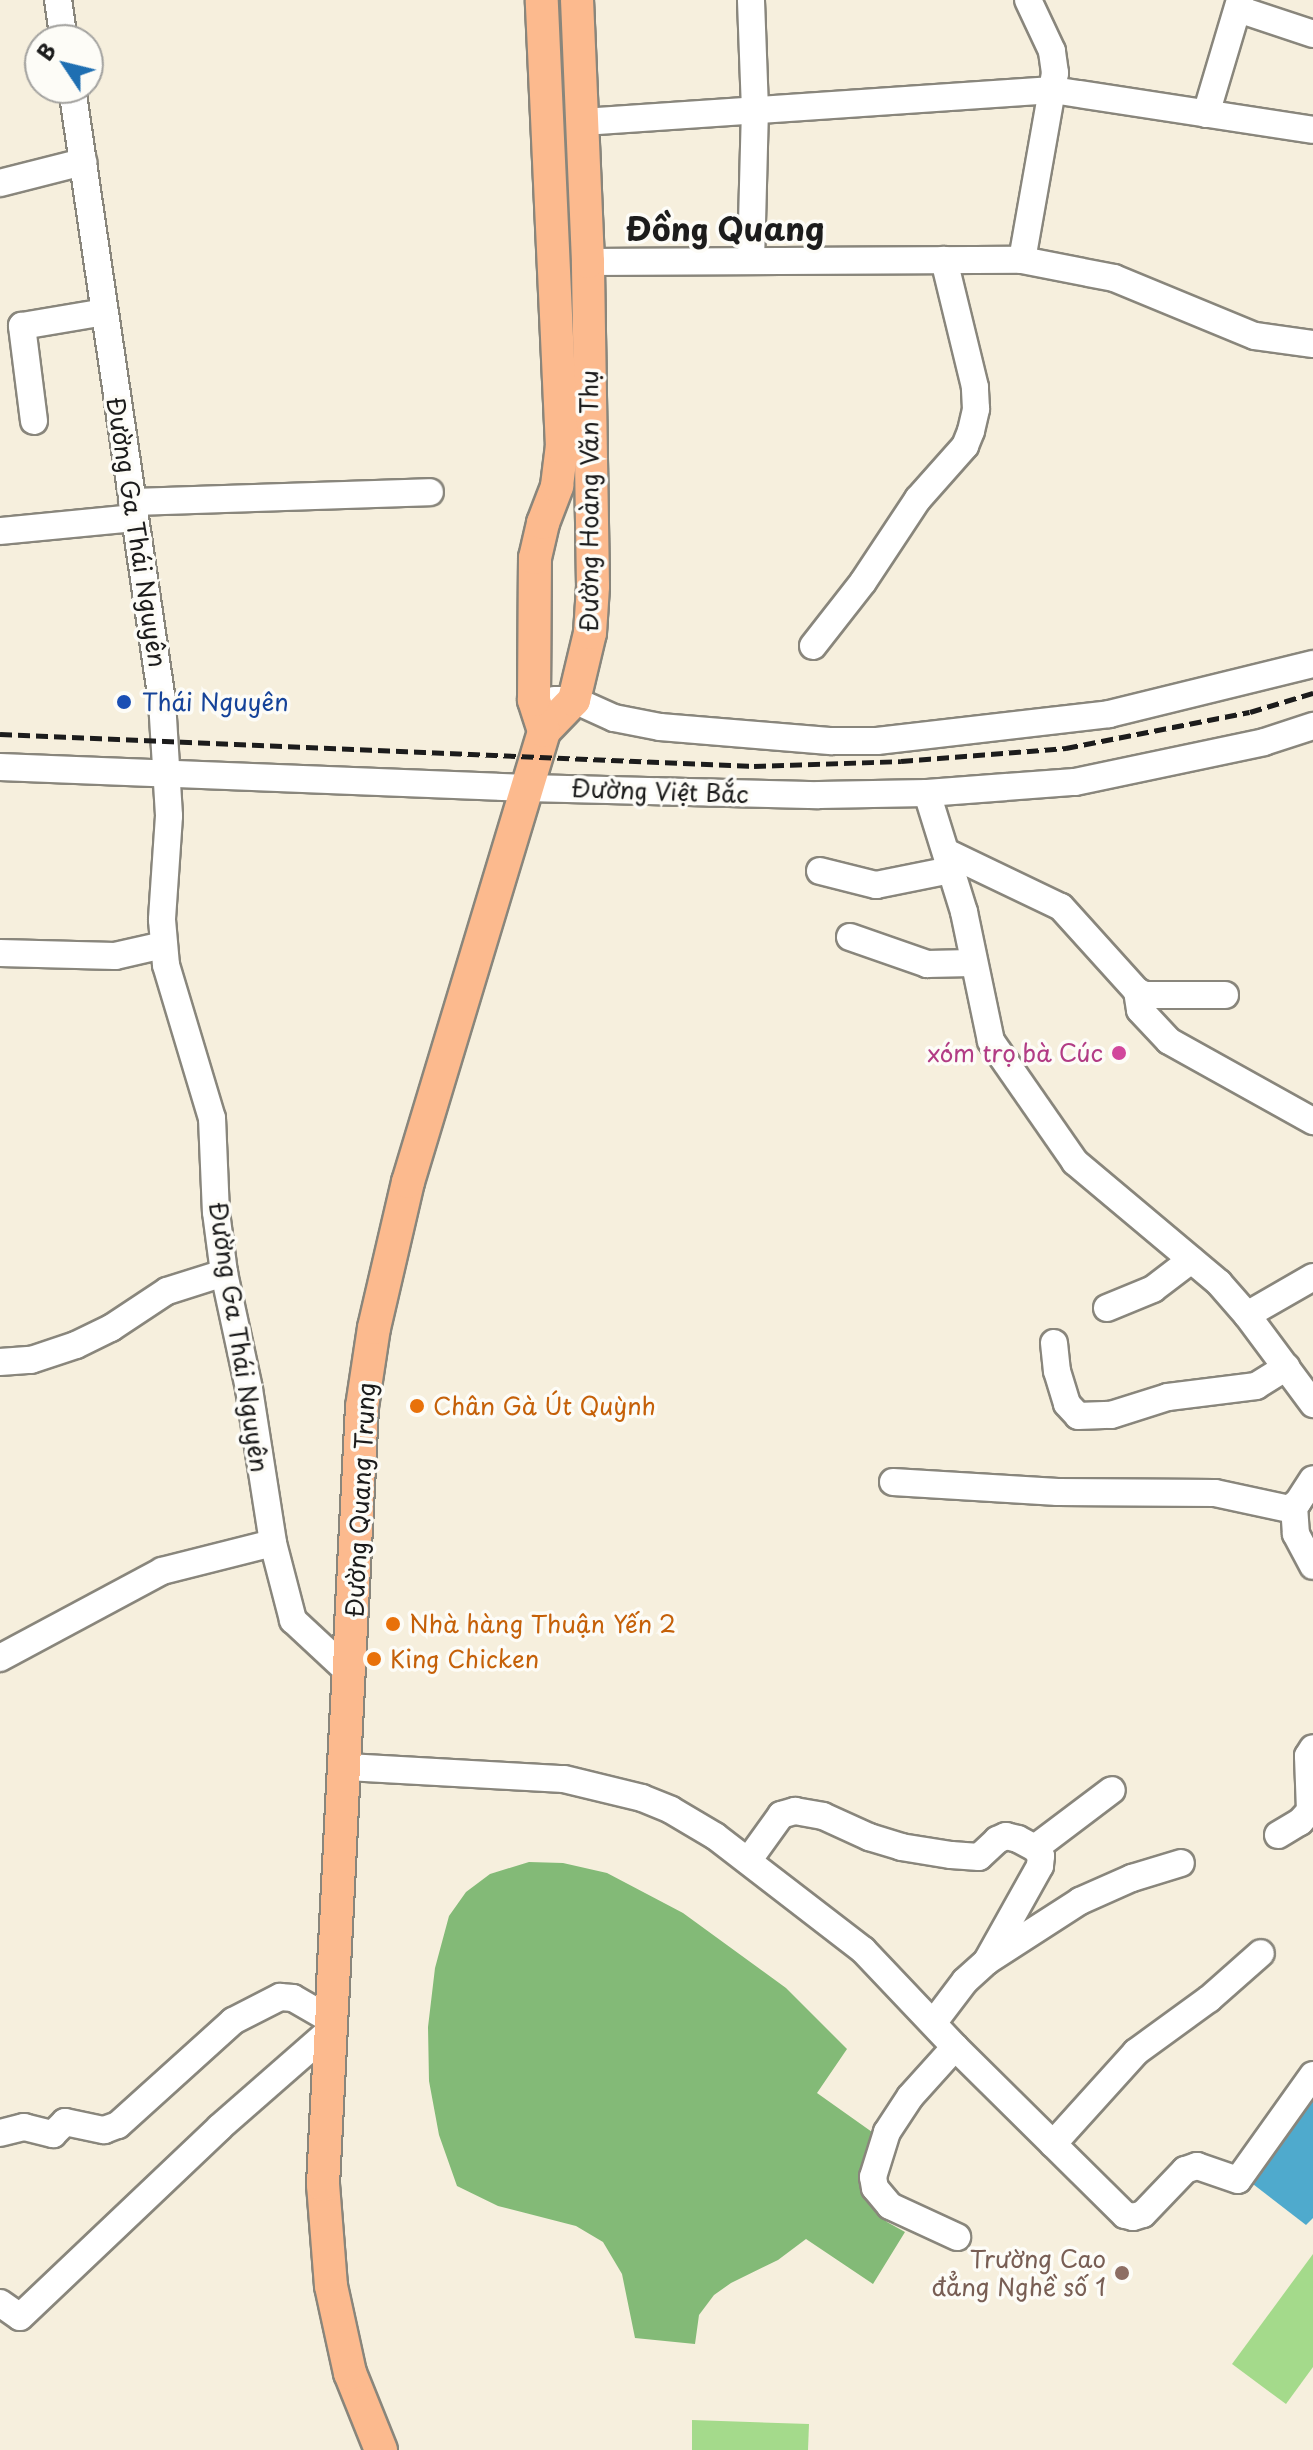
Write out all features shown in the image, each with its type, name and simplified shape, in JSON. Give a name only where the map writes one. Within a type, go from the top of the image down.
[{"type":"main road","name":"Đường Hoàng Văn Thụ","points":[[542,0],[562,447],[557,486],[543,523],[535,558],[534,700],[542,744]]},
{"type":"main road","name":"Đường Hoàng Văn Thụ","points":[[574,700],[590,633],[593,586],[588,262],[577,0]]},
{"type":"main road","points":[[542,744],[574,700]]},
{"type":"main road","name":"Đường Quang Trung","points":[[381,2450],[350,2373],[331,2286],[323,2185],[347,1767],[362,1407],[374,1328],[426,1115],[542,744]]},
{"type":"street","points":[[58,0],[62,24]]},
{"type":"street","points":[[751,0],[755,110],[751,261]]},
{"type":"street","points":[[1022,260],[1053,90],[1052,51],[1028,0]]},
{"type":"street","points":[[1206,114],[1239,5],[1313,34]]},
{"type":"street","points":[[583,122],[1053,90],[1313,130]]},
{"type":"street","name":"Đường Ga Thái Nguyên","points":[[74,104],[162,701],[167,774],[163,945],[171,985],[212,1118],[216,1212],[224,1273],[249,1389],[273,1543],[293,1620],[351,1674]]},
{"type":"street","points":[[0,183],[83,162]]},
{"type":"street","points":[[813,646],[863,582],[918,499],[965,446],[971,431],[976,409],[975,387],[944,260]]},
{"type":"street","points":[[588,262],[1022,260],[1114,278],[1255,336],[1313,344]]},
{"type":"street","points":[[34,421],[22,326],[105,312]]},
{"type":"street","points":[[0,531],[133,510],[430,492]]},
{"type":"street","points":[[534,700],[574,700],[614,718],[660,727],[832,741],[877,741],[1109,714],[1313,664]]},
{"type":"street","name":"Đường Việt Bắc","points":[[0,767],[527,788],[819,795],[927,793],[1075,782],[1250,745],[1313,726]]},
{"type":"street","points":[[927,793],[964,912],[972,963],[991,1041],[1075,1162],[1191,1260],[1247,1315],[1313,1404]]},
{"type":"street","points":[[820,871],[876,885],[948,861],[1061,907],[1137,991],[1145,995],[1225,995]]},
{"type":"street","points":[[850,937],[927,964],[972,963]]},
{"type":"street","points":[[0,953],[115,956],[163,945]]},
{"type":"street","points":[[1137,991],[1140,1010],[1169,1041],[1313,1121]]},
{"type":"street","points":[[1107,1308],[1153,1289],[1191,1260]]},
{"type":"street","points":[[0,1362],[31,1360],[76,1345],[111,1328],[167,1291],[224,1273]]},
{"type":"street","points":[[1247,1315],[1313,1277]]},
{"type":"street","points":[[1054,1343],[1057,1371],[1067,1404],[1078,1416],[1111,1415],[1168,1397],[1256,1386],[1287,1367]]},
{"type":"street","points":[[893,1482],[1058,1492],[1215,1493],[1289,1509],[1313,1479]]},
{"type":"street","points":[[1294,1506],[1296,1534],[1313,1566]]},
{"type":"street","points":[[0,1658],[162,1571],[273,1543]]},
{"type":"street","points":[[1278,1835],[1310,1811],[1308,1756],[1313,1748]]},
{"type":"street","points":[[347,1767],[564,1779],[608,1789],[671,1810],[748,1861],[863,1950],[955,2047],[1125,2215],[1133,2217],[1143,2214],[1185,2170],[1197,2166],[1238,2180],[1313,2075]]},
{"type":"street","points":[[1035,1848],[1112,1790]]},
{"type":"street","points":[[748,1861],[781,1815],[795,1811],[823,1816],[869,1837],[901,1847],[951,1855],[979,1857],[1006,1836],[1035,1848],[1041,1856],[1040,1866],[987,1961]]},
{"type":"street","points":[[934,2022],[965,1981],[987,1961],[1080,1901],[1132,1878],[1181,1863]]},
{"type":"street","points":[[1053,2144],[1136,2052],[1209,1999],[1261,1953]]},
{"type":"street","points":[[0,2133],[24,2127],[53,2134],[65,2122],[104,2130],[118,2125],[233,2021],[280,1997],[293,1998],[332,2025],[20,2317],[0,2303]]},
{"type":"street","points":[[955,2047],[910,2097],[887,2132],[873,2177],[875,2188],[890,2206],[957,2237]]},
{"type":"green space","points":[[529,1862],[563,1863],[607,1873],[683,1913],[786,1988],[847,2049],[817,2093],[872,2132],[862,2162],[867,2197],[887,2222],[905,2232],[873,2284],[806,2239],[778,2260],[714,2295],[699,2315],[695,2344],[635,2338],[622,2274],[603,2242],[576,2226],[498,2206],[457,2186],[439,2135],[429,2081],[428,2027],[435,1968],[449,1916],[466,1892],[490,1874]]},
{"type":"green space","points":[[1313,2254],[1313,2367],[1286,2404],[1232,2364]]},
{"type":"green space","points":[[692,2420],[809,2424],[808,2450],[692,2450]]},
{"type":"water","points":[[1313,2094],[1313,2218],[1306,2225],[1249,2181]]},
{"type":"railway","points":[[0,734],[754,766],[901,761],[1066,748],[1250,712],[1313,693]]},
{"type":"place","name":"Thái Nguyên","points":[[124,702]]},
{"type":"place","name":"xóm trọ bà Cúc","points":[[1119,1053]]},
{"type":"place","name":"Chân Gà Út Quỳnh","points":[[417,1406]]},
{"type":"place","name":"Nhà hàng Thuận Yến 2","points":[[393,1624]]},
{"type":"place","name":"King Chicken","points":[[374,1659]]},
{"type":"place","name":"Trường Cao đẳng Nghề số 1","points":[[1122,2273]]},
{"type":"district","name":"Đồng Quang","points":[[725,228]]}]
